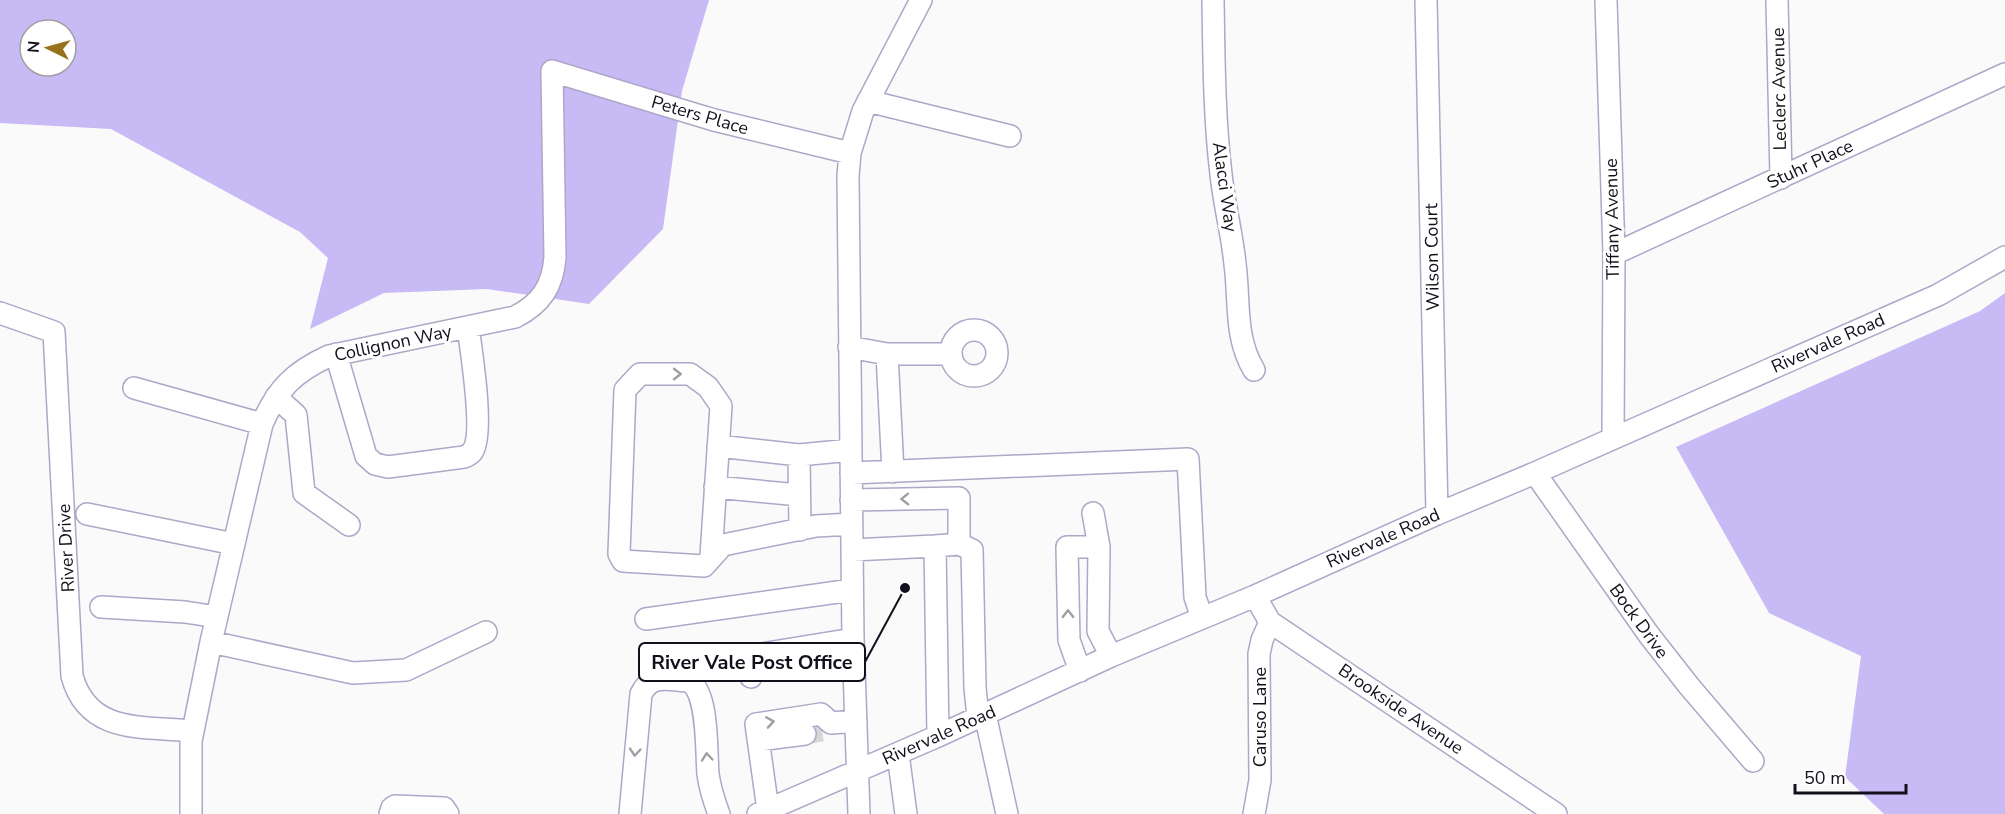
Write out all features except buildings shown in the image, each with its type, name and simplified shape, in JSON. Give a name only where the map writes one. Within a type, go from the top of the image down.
[{"type":"street","points":[[859,814],[852,590],[848,176],[850,153],[857,127],[868,101],[921,0]]},
{"type":"street","name":"Alacci Way","points":[[1213,0],[1215,110],[1221,176],[1237,274],[1239,334],[1246,356],[1254,370]]},
{"type":"street","name":"Wilson Court","points":[[1426,0],[1437,514]]},
{"type":"street","name":"Tiffany Avenue","points":[[1606,0],[1614,254],[1613,438]]},
{"type":"street","name":"Leclerc Avenue","points":[[1777,0],[1781,178]]},
{"type":"street","name":"Peters Place","points":[[552,71],[714,120],[850,153]]},
{"type":"street","name":"Collignon Way","points":[[191,814],[191,741],[211,642],[262,424],[276,397],[295,375],[310,364],[336,354],[515,317],[530,309],[541,299],[551,280],[555,257],[552,71]]},
{"type":"street","name":"Stuhr Place","points":[[1614,254],[2005,74]]},
{"type":"street","points":[[868,101],[1010,136]]},
{"type":"street","name":"Rivervale Road","points":[[763,812],[938,736],[1111,656],[1255,596],[1938,295],[2005,257]]},
{"type":"street","name":"River Drive","points":[[0,313],[54,332],[72,664],[76,690],[83,703],[104,720],[117,724],[193,731]]},
{"type":"street","points":[[336,354],[366,456],[375,464],[388,467],[464,457],[472,452],[476,442],[477,397],[468,327]]},
{"type":"street","points":[[849,346],[887,354],[951,354]]},
{"type":"street","points":[[887,354],[893,472]]},
{"type":"street","points":[[711,556],[721,406],[708,387],[690,374],[640,374],[626,390],[618,554],[623,561],[704,566],[723,545],[816,526],[851,524]]},
{"type":"street","points":[[134,388],[262,424]]},
{"type":"street","points":[[276,397],[296,416],[304,493],[349,525]]},
{"type":"street","points":[[718,446],[799,455],[851,450]]},
{"type":"street","points":[[799,455],[800,530]]},
{"type":"street","points":[[851,474],[1188,459],[1195,597],[1202,618]]},
{"type":"street","name":"Bock Drive","points":[[1535,473],[1649,635],[1689,687],[1753,761]]},
{"type":"street","points":[[716,487],[800,495]]},
{"type":"street","points":[[851,500],[959,498],[959,544]]},
{"type":"street","points":[[1093,513],[1099,547],[1098,631],[1111,656]]},
{"type":"street","points":[[87,514],[234,544]]},
{"type":"street","points":[[852,550],[959,544],[972,550],[975,688],[1007,814]]},
{"type":"street","points":[[935,546],[938,736]]},
{"type":"street","points":[[1080,671],[1069,640],[1067,547],[1099,547]]},
{"type":"street","points":[[646,619],[852,590]]},
{"type":"street","name":"Brookside Avenue","points":[[1255,596],[1270,622],[1556,814]]},
{"type":"street","points":[[101,607],[185,612],[217,617]]},
{"type":"street","name":"Caruso Lane","points":[[1254,814],[1260,780],[1259,654],[1270,622]]},
{"type":"street","points":[[211,642],[353,673],[406,670],[486,632]]},
{"type":"street","points":[[751,677],[749,656],[853,639]]},
{"type":"street","points":[[630,814],[641,694],[646,684],[653,680],[689,681],[697,688],[703,707],[713,799],[719,814]]},
{"type":"street","points":[[763,812],[756,724],[821,714],[819,729],[856,722]]},
{"type":"street","points":[[898,753],[906,814]]},
{"type":"street","points":[[390,814],[395,806],[444,808],[448,814]]},
{"type":"shaded area","points":[[0,0],[709,0],[682,91],[663,229],[589,304],[487,289],[384,293],[310,329],[328,258],[300,232],[111,129],[0,123]]},
{"type":"shaded area","points":[[2005,293],[2005,814],[1884,814],[1845,777],[1861,656],[1769,613],[1676,447],[1980,311]]},
{"type":"tunnel","points":[[805,734],[822,731]]},
{"type":"place","name":"River Vale Post Office","points":[[905,588]]}]
